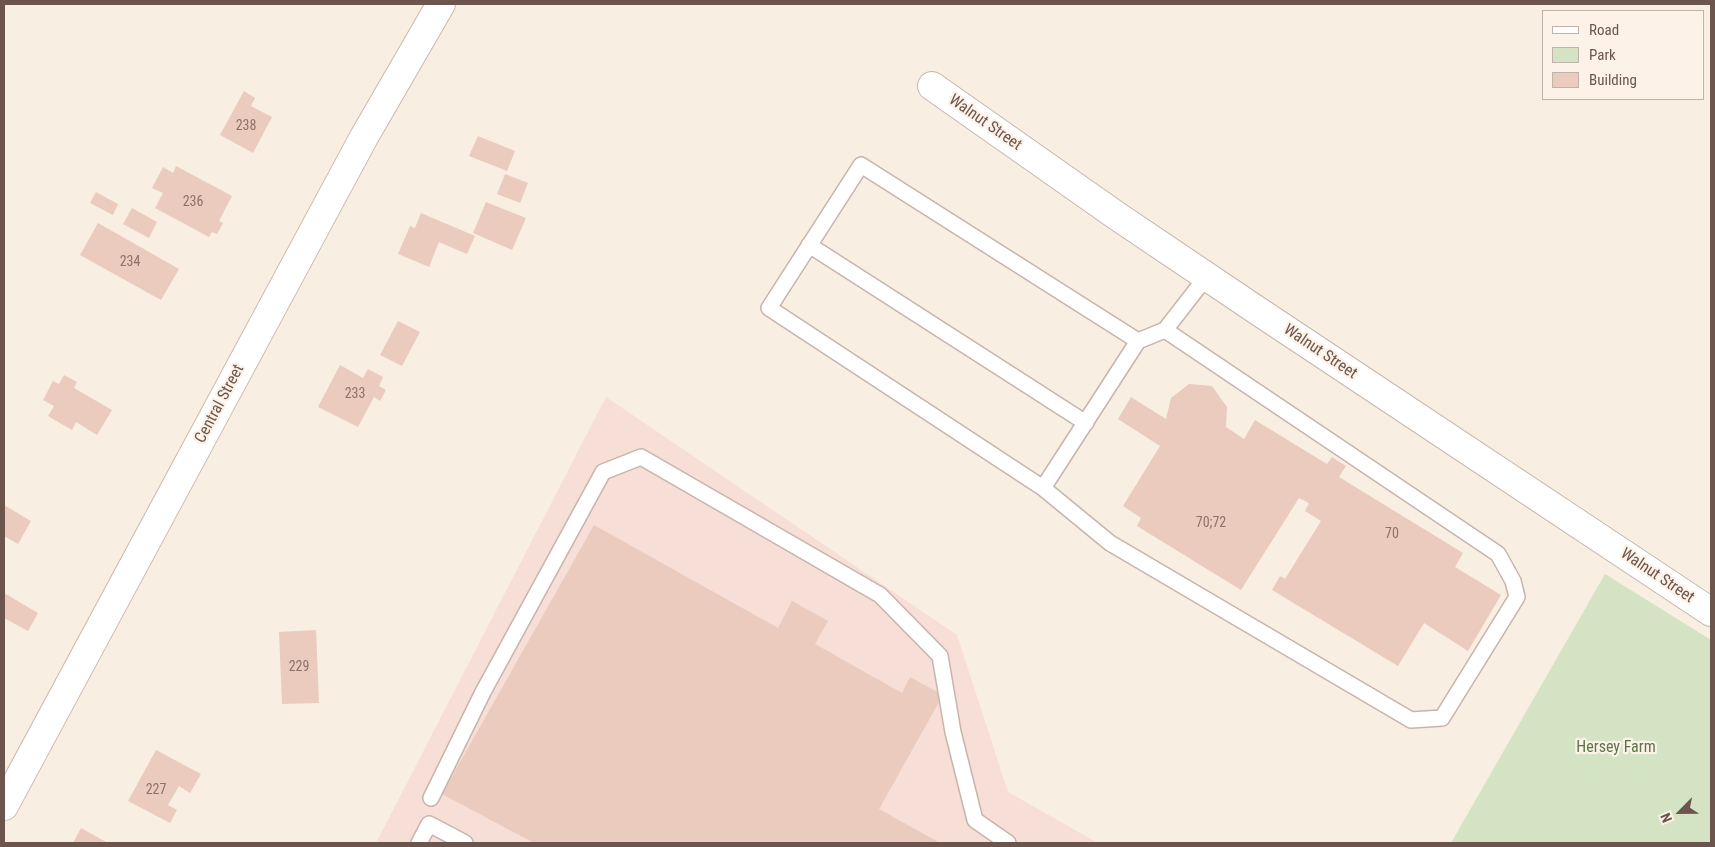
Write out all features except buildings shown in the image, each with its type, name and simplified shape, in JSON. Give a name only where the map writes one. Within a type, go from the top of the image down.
[{"type":"street","name":"Central Street","points":[[4,806],[360,145],[441,4]]},
{"type":"street","name":"Walnut Street","points":[[932,86],[1117,216],[1711,612]]},
{"type":"lane","points":[[1138,341],[861,165],[769,308],[1043,488],[1110,543],[1411,720],[1442,718],[1517,597],[1513,581],[1498,554],[1165,330]]},
{"type":"lane","points":[[810,245],[1086,423]]},
{"type":"lane","points":[[1043,488],[1138,341],[1165,330],[1207,276]]},
{"type":"lane","points":[[431,798],[483,692],[602,472],[641,457],[880,595],[940,656],[953,732],[975,820],[1008,843]]},
{"type":"lane","points":[[419,843],[429,824],[465,843]]},
{"type":"shaded area","points":[[606,397],[957,635],[1008,792],[1098,843],[376,843]]},
{"type":"green space","name":"Hersey Farm","points":[[1605,574],[1711,640],[1711,843],[1451,843]]}]
